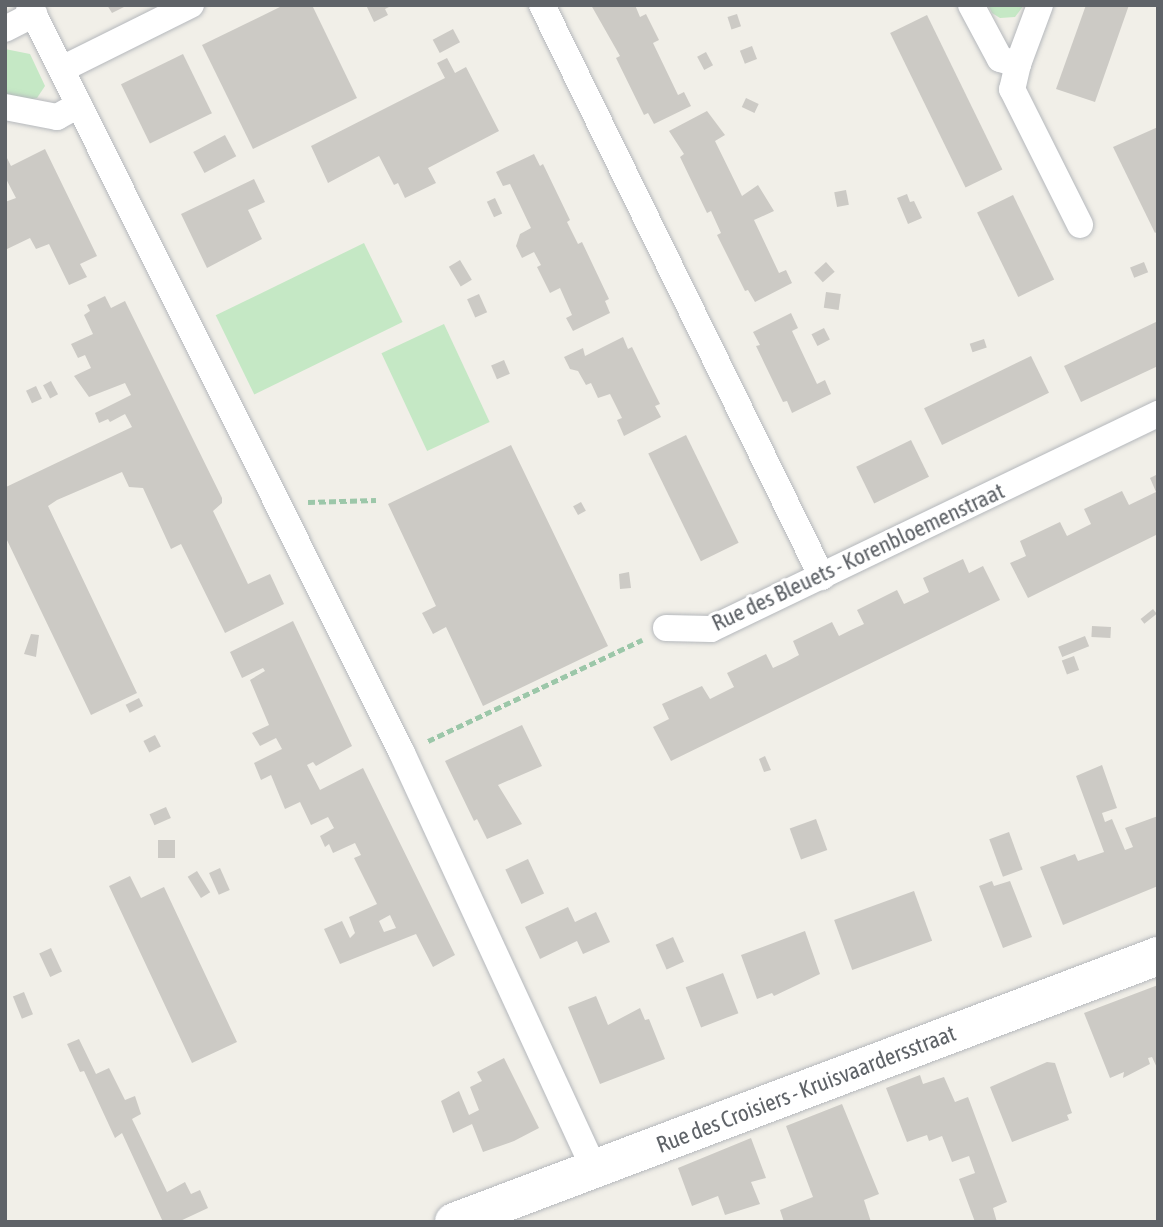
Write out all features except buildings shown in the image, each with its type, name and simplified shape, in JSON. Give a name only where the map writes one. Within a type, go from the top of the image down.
[{"type":"street","points":[[62,69],[191,5]]},
{"type":"street","points":[[542,5],[822,577]]},
{"type":"street","points":[[971,5],[1000,60],[1018,64]]},
{"type":"street","points":[[1040,5],[1018,64],[1012,89],[1080,225]]},
{"type":"street","points":[[5,29],[31,10],[62,69],[402,753],[594,1169]]},
{"type":"street","points":[[5,107],[57,117],[79,106]]},
{"type":"street","name":"Rue des Bleuets - Korenbloemenstraat","points":[[666,628],[711,629],[1158,414]]},
{"type":"street","name":"Rue des Croisiers - Kruisvaardersstraat","points":[[454,1222],[1158,956]]},
{"type":"path","points":[[281,508],[297,502],[376,500]]},
{"type":"path","points":[[402,753],[666,628]]},
{"type":"green space","points":[[988,5],[1024,5],[1015,17],[1000,18],[992,13]]},
{"type":"green space","points":[[5,49],[30,54],[45,86],[37,98],[24,101],[5,97]]},
{"type":"green space","points":[[364,243],[403,322],[254,394],[216,315]]},
{"type":"green space","points":[[444,324],[490,422],[427,451],[381,353]]}]
